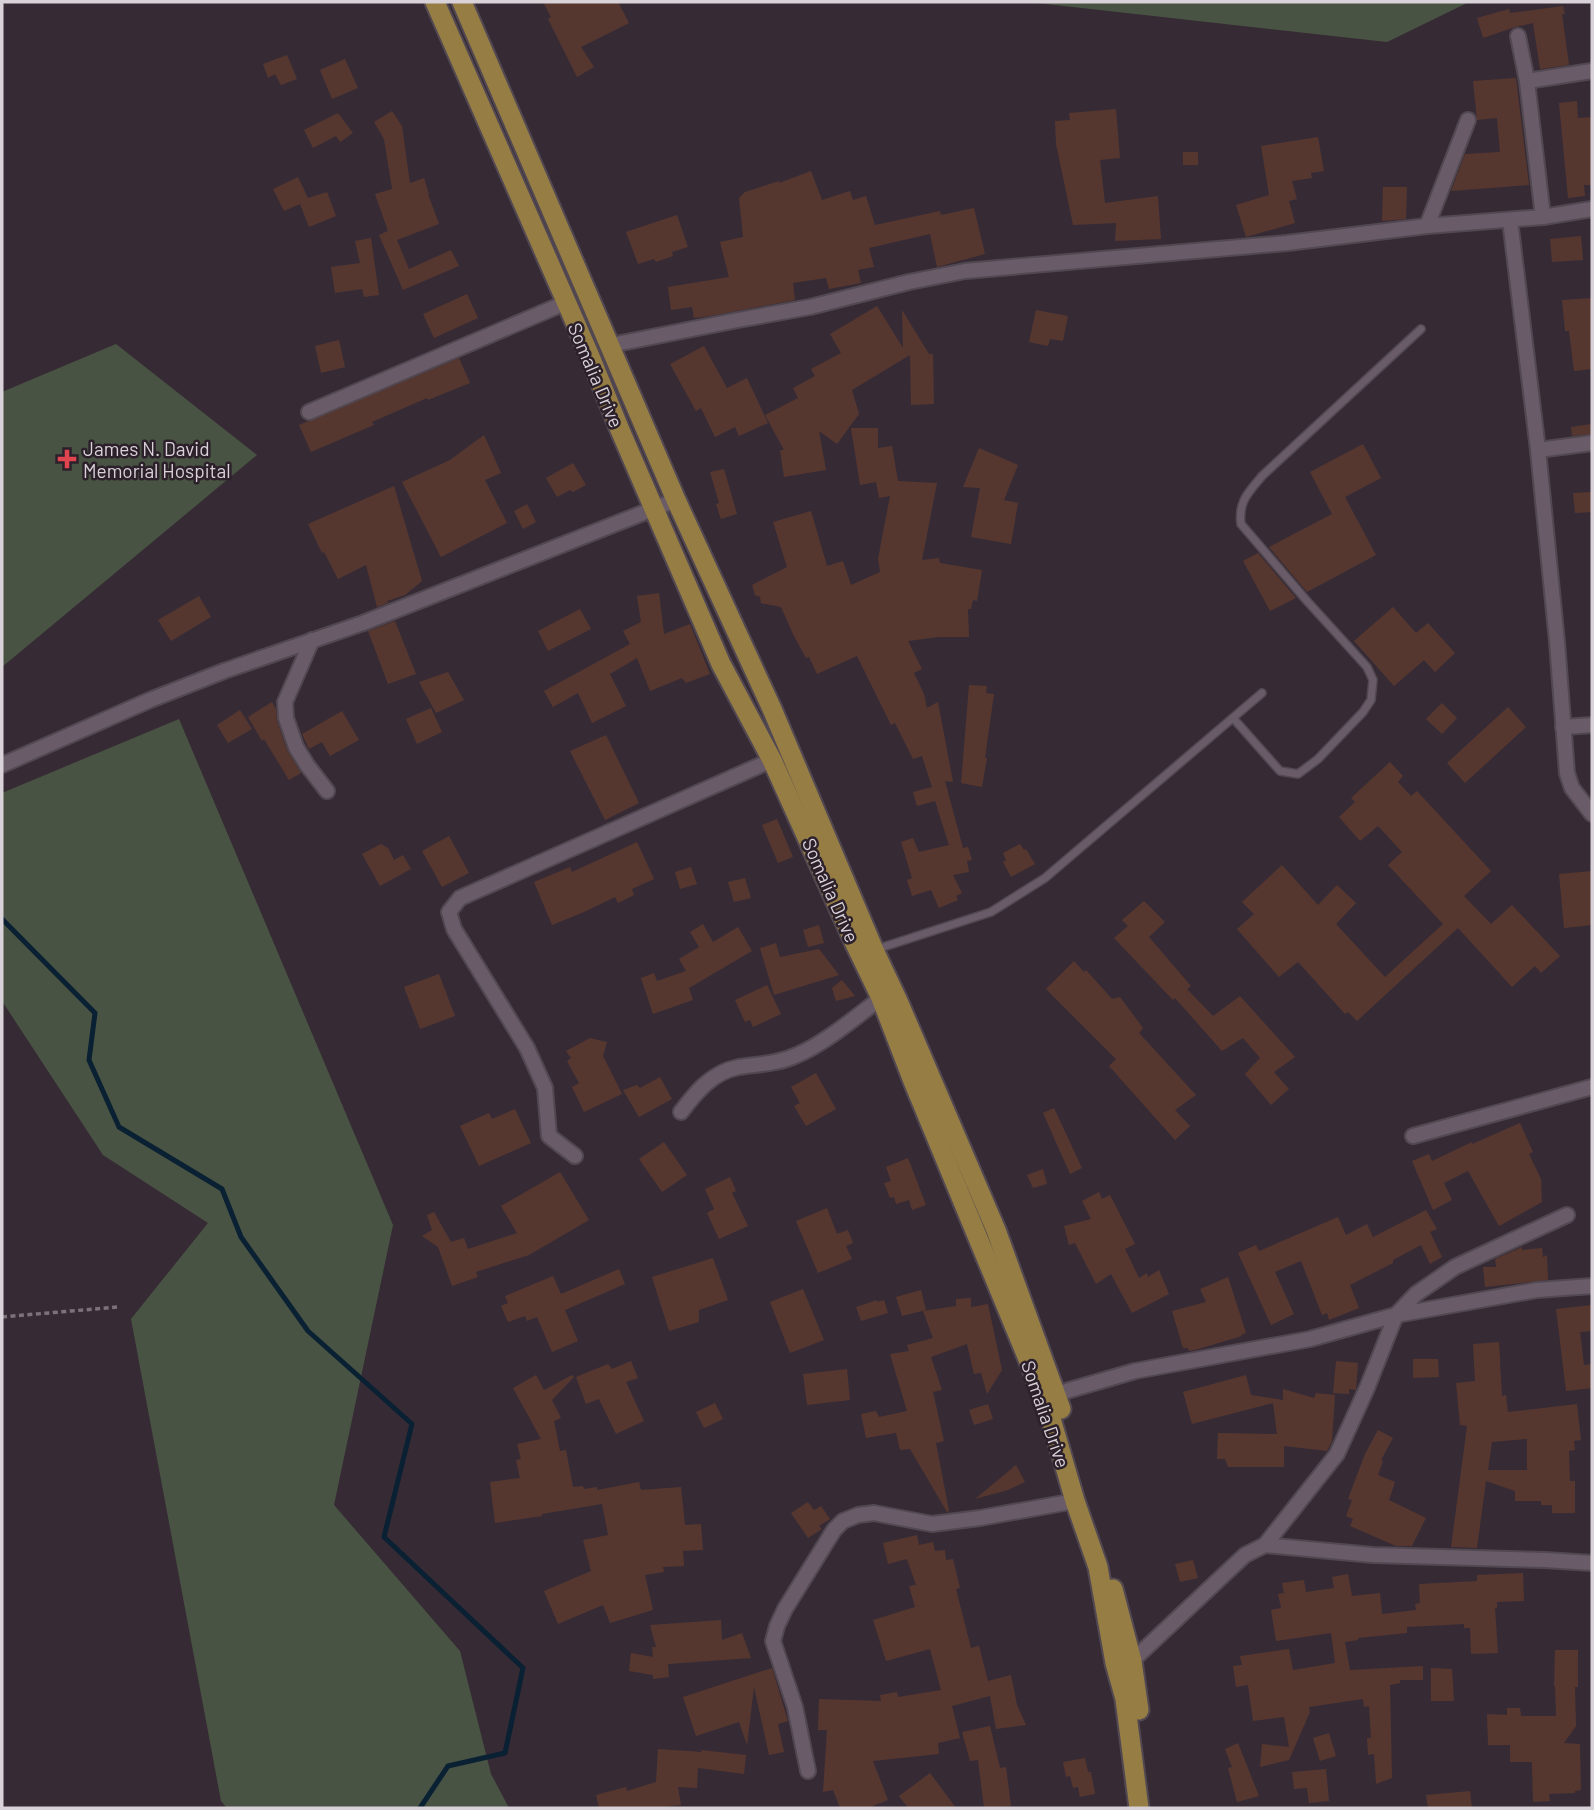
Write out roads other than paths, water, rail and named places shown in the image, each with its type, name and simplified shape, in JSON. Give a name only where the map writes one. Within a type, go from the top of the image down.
[{"type":"main road","name":"Somalia Drive","points":[[435,2],[720,664],[772,760],[881,998],[1047,1405],[1075,1501],[1098,1567],[1124,1662],[1125,1699],[1139,1808]]},
{"type":"main road","name":"Somalia Drive","points":[[462,2],[676,500],[772,709],[996,1230],[1056,1394],[1101,1542],[1152,1808]]},
{"type":"street","points":[[1518,36],[1528,81],[1543,217]]},
{"type":"street","points":[[1528,81],[1592,71]]},
{"type":"street","points":[[1427,226],[1468,120]]},
{"type":"street","points":[[611,345],[810,307],[965,271],[1287,243],[1427,226],[1543,217],[1592,209]]},
{"type":"street","points":[[1510,220],[1538,450],[1567,773],[1572,788],[1592,814]]},
{"type":"street","points":[[309,412],[565,303]]},
{"type":"street","points":[[1538,450],[1592,443]]},
{"type":"street","points":[[2,765],[150,700],[363,623],[676,500]]},
{"type":"street","points":[[312,640],[285,702],[286,718],[296,747],[327,791]]},
{"type":"street","points":[[1563,727],[1592,725]]},
{"type":"street","points":[[575,1156],[549,1136],[545,1088],[539,1074],[527,1048],[454,929],[449,912],[460,898],[772,760]]},
{"type":"street","points":[[681,1112],[698,1089],[719,1074],[736,1068],[770,1064],[797,1055],[881,998]]},
{"type":"street","points":[[1413,1136],[1592,1087]]},
{"type":"street","points":[[1124,1662],[1245,1555],[1265,1545],[1337,1454],[1396,1315],[1416,1294],[1455,1267],[1567,1215]]},
{"type":"street","points":[[1056,1394],[1135,1371],[1310,1339],[1396,1315],[1537,1290],[1592,1286]]},
{"type":"street","points":[[808,1772],[795,1707],[773,1641],[785,1609],[834,1530],[843,1521],[874,1513],[933,1524],[1075,1501]]},
{"type":"street","points":[[1265,1545],[1373,1555],[1592,1563]]},
{"type":"lane","points":[[1233,718],[1280,771],[1298,774],[1318,759],[1371,700],[1373,680],[1367,667],[1241,524],[1240,513],[1243,500],[1262,475],[1421,330]]},
{"type":"lane","points":[[874,950],[991,912],[1011,901],[1045,877],[1262,693]]},
{"type":"waterway","points":[[2,919],[95,1013],[89,1060],[119,1127],[222,1189],[241,1237],[308,1331],[412,1424],[384,1537],[523,1668],[505,1753],[448,1766],[420,1808]]},
{"type":"place","name":"James N. David Memorial Hospital","points":[[67,459]]}]
